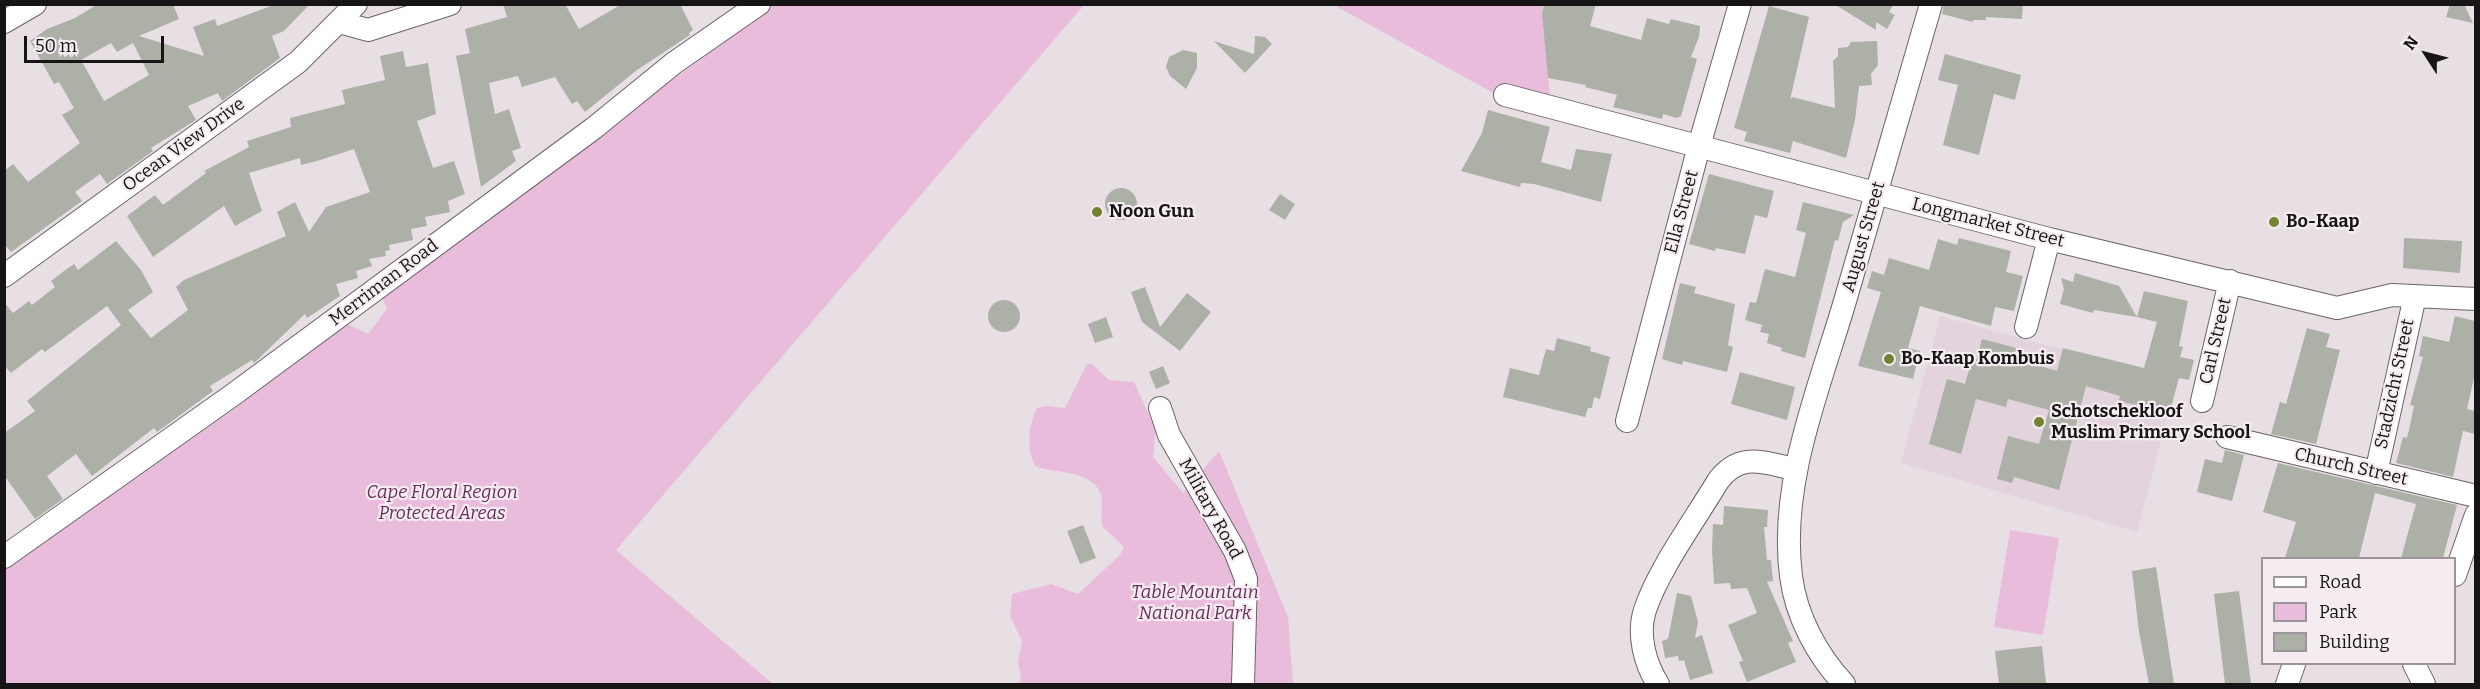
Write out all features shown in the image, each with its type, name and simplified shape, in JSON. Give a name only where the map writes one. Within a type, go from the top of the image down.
[{"type":"street","points":[[4,22],[35,4]]},
{"type":"street","name":"Ocean View Drive","points":[[4,276],[298,62],[356,4]]},
{"type":"street","points":[[339,22],[368,30],[450,4]]},
{"type":"street","name":"Merriman Road","points":[[4,557],[234,394],[594,128],[674,63],[759,4]]},
{"type":"street","name":"Ella Street","points":[[1627,421],[1699,146],[1740,4]]},
{"type":"street","name":"August Street","points":[[1844,684],[1813,642],[1801,616],[1791,578],[1789,555],[1795,470],[1931,4]]},
{"type":"street","name":"Longmarket Street","points":[[1505,95],[2049,239],[2337,308],[2392,295],[2475,299]]},
{"type":"street","points":[[2026,327],[2049,239]]},
{"type":"street","name":"Carl Street","points":[[2202,401],[2230,281]]},
{"type":"street","name":"Stadzicht Street","points":[[2376,473],[2415,296]]},
{"type":"street","name":"Military Road","points":[[1160,408],[1169,435],[1226,534],[1246,579],[1243,684]]},
{"type":"street","name":"Church Street","points":[[2227,437],[2475,496]]},
{"type":"street","points":[[1658,684],[1651,673],[1644,651],[1644,611],[1658,582],[1718,481],[1730,468],[1746,460],[1795,470]]},
{"type":"street","points":[[2456,572],[2475,515]]},
{"type":"street","points":[[2287,684],[2293,665]]},
{"type":"street","points":[[2415,665],[2424,684]]},
{"type":"shaded area","name":"Schotschekloof Muslim Primary School","points":[[1940,316],[2177,381],[2137,532],[1901,463]]},
{"type":"green space","name":"Cape Floral Region Protected Areas","points":[[761,5],[1084,5],[616,550],[773,684],[5,684],[4,569],[236,408],[341,321],[368,334],[387,309],[381,294],[739,31]]},
{"type":"green space","points":[[1334,5],[1542,5],[1551,110],[1513,104]]},
{"type":"green space","name":"Table Mountain National Park","points":[[1087,364],[1092,364],[1109,380],[1134,382],[1156,430],[1153,457],[1183,493],[1219,451],[1288,617],[1293,684],[1019,684],[1021,677],[1018,662],[1022,641],[1010,616],[1012,594],[1051,584],[1078,594],[1120,555],[1124,547],[1103,527],[1102,499],[1097,487],[1082,477],[1035,466],[1030,452],[1030,430],[1037,408],[1048,406],[1065,408]]},
{"type":"green space","points":[[2010,530],[2059,538],[2043,635],[1994,627]]},
{"type":"building","points":[[98,4],[173,4],[179,19],[139,36],[204,56],[193,27],[215,19],[217,26],[276,4],[310,4],[284,31],[272,36],[280,58],[222,101],[218,93],[188,106],[196,120],[151,148],[153,151],[107,184],[100,174],[75,192],[82,201],[11,252],[4,244],[4,171],[13,164],[28,182],[80,143],[62,115],[74,108],[59,82],[54,84],[30,41],[47,29],[75,18]],"holes":[[[111,43],[117,52],[133,43],[149,75],[104,101],[81,60]]]},
{"type":"building","points":[[503,4],[565,4],[579,29],[622,4],[680,4],[693,30],[689,33],[690,35],[637,70],[585,112],[577,101],[572,104],[555,77],[522,87],[518,76],[489,83],[495,114],[509,109],[521,148],[512,151],[516,161],[481,187],[456,56],[470,53],[465,29],[507,17]]},
{"type":"building","points":[[1544,4],[1596,4],[1590,26],[1641,40],[1647,18],[1669,24],[1671,19],[1700,26],[1699,37],[1691,57],[1697,59],[1681,116],[1677,118],[1663,114],[1662,119],[1613,107],[1617,95],[1585,87],[1586,85],[1548,78],[1542,13]]},
{"type":"building","points":[[1834,4],[1894,4],[1889,12],[1895,15],[1887,29],[1876,22],[1876,30]]},
{"type":"building","points":[[1944,4],[2023,4],[2022,19],[1986,17],[1986,20],[1973,20],[1973,22],[1942,14]]},
{"type":"building","points":[[2450,4],[2464,4],[2473,23],[2446,17]]},
{"type":"building","points":[[1769,6],[1809,17],[1790,100],[1792,97],[1835,108],[1833,61],[1838,56],[1838,48],[1848,47],[1851,42],[1877,41],[1878,65],[1871,74],[1872,85],[1859,86],[1855,120],[1846,158],[1793,141],[1790,153],[1744,141],[1747,132],[1734,128]]},
{"type":"building","points":[[1255,36],[1265,37],[1272,44],[1245,73],[1214,41],[1254,54]]},
{"type":"building","points":[[1183,50],[1197,53],[1197,68],[1186,89],[1170,76],[1166,67],[1169,57]]},
{"type":"building","points":[[403,51],[406,67],[428,63],[436,114],[417,121],[433,168],[454,161],[465,194],[448,201],[450,212],[425,217],[427,226],[411,229],[413,240],[389,245],[390,250],[385,251],[386,256],[369,259],[372,266],[356,271],[358,278],[336,284],[340,296],[307,318],[305,314],[254,363],[252,360],[210,386],[213,391],[157,432],[154,428],[92,476],[76,454],[47,476],[63,499],[35,519],[4,475],[4,433],[35,411],[27,401],[121,325],[107,306],[45,352],[42,349],[11,373],[4,365],[4,302],[13,313],[29,301],[32,305],[55,287],[51,281],[64,271],[74,264],[78,270],[116,241],[141,270],[153,292],[128,310],[151,338],[188,310],[176,287],[184,280],[286,236],[277,212],[295,202],[309,232],[326,207],[370,192],[354,149],[301,165],[300,158],[249,173],[262,211],[235,226],[224,206],[153,257],[127,216],[155,195],[163,205],[206,173],[204,171],[249,147],[247,141],[291,127],[290,118],[345,104],[342,90],[385,80],[380,56]]},
{"type":"building","points":[[1945,54],[2021,75],[2015,100],[1994,94],[1979,155],[1943,145],[1958,85],[1938,80]]},
{"type":"building","points":[[1488,110],[1550,127],[1541,162],[1571,170],[1576,149],[1612,154],[1601,202],[1534,184],[1521,183],[1520,187],[1461,171],[1482,133]]},
{"type":"building","points":[[1709,174],[1774,191],[1767,218],[1755,215],[1745,254],[1716,248],[1715,251],[1689,244]]},
{"type":"building","points":[[1121,188],[1132,193],[1137,204],[1132,215],[1121,220],[1110,215],[1105,204],[1110,193]]},
{"type":"building","points":[[1280,194],[1295,204],[1285,220],[1269,210]]},
{"type":"building","points":[[1803,202],[1854,215],[1843,222],[1838,241],[1835,240],[1805,358],[1781,351],[1782,348],[1767,343],[1769,334],[1760,332],[1762,325],[1745,320],[1750,302],[1756,303],[1765,269],[1795,277],[1806,233],[1796,230]]},
{"type":"building","points":[[1959,238],[2011,251],[2006,272],[2023,276],[2014,311],[1995,307],[1991,326],[1920,306],[1908,348],[1920,351],[1913,379],[1858,366],[1881,292],[1867,288],[1872,271],[1884,275],[1889,258],[1929,270],[1938,239],[1957,245]]},
{"type":"building","points":[[2404,238],[2462,241],[2460,273],[2403,268]]},
{"type":"building","points":[[2075,273],[2119,286],[2137,317],[2094,310],[2093,313],[2060,304],[2064,289],[2061,278],[2073,282]]},
{"type":"building","points":[[1680,283],[1696,287],[1694,293],[1735,304],[1728,345],[1733,347],[1727,372],[1683,361],[1682,365],[1662,359]]},
{"type":"building","points":[[1145,287],[1160,327],[1187,293],[1211,312],[1180,351],[1142,322],[1131,292]]},
{"type":"building","points":[[2144,291],[2188,301],[2179,346],[2183,347],[2180,357],[2194,360],[2189,380],[2179,378],[2169,415],[2124,402],[2119,400],[2120,396],[2086,386],[2059,490],[2014,477],[2012,483],[1997,479],[2008,436],[2039,444],[2049,410],[2008,399],[2006,407],[1976,399],[1961,454],[1929,444],[1947,379],[1965,384],[1971,363],[1975,364],[1982,339],[2020,349],[2017,359],[2057,371],[2063,348],[2144,368],[2157,322],[2137,317]]},
{"type":"building","points":[[1004,300],[1015,305],[1020,316],[1015,327],[1004,332],[993,327],[988,316],[993,305]]},
{"type":"building","points":[[2455,316],[2475,321],[2475,373],[2467,409],[2475,411],[2475,434],[2463,431],[2453,477],[2396,463],[2403,437],[2407,438],[2411,421],[2414,406],[2410,405],[2423,357],[2419,356],[2423,336],[2449,342]]},
{"type":"building","points":[[1106,317],[1113,337],[1095,343],[1088,324]]},
{"type":"building","points":[[2307,328],[2330,334],[2326,347],[2340,350],[2316,444],[2271,434],[2280,402],[2286,404]]},
{"type":"building","points":[[1557,338],[1591,347],[1590,351],[1610,357],[1600,399],[1594,397],[1592,408],[1588,408],[1585,417],[1503,397],[1510,368],[1539,375],[1546,349],[1554,351]]},
{"type":"building","points":[[1163,366],[1170,383],[1156,389],[1149,372]]},
{"type":"building","points":[[1740,372],[1795,387],[1787,420],[1731,404]]},
{"type":"building","points":[[2225,450],[2244,455],[2232,501],[2197,492],[2205,459],[2222,463]]},
{"type":"building","points":[[2278,463],[2457,505],[2443,557],[2401,557],[2416,504],[2375,493],[2359,557],[2285,557],[2296,522],[2263,512]]},
{"type":"building","points":[[1724,506],[1768,510],[1767,527],[1764,527],[1767,560],[1771,560],[1773,581],[1767,582],[1793,641],[1788,643],[1796,662],[1747,682],[1739,662],[1743,661],[1728,625],[1757,613],[1747,588],[1731,589],[1730,583],[1714,584],[1713,524],[1723,525]]},
{"type":"building","points":[[1083,525],[1096,558],[1080,564],[1067,531]]},
{"type":"building","points":[[2156,567],[2174,684],[2149,684],[2139,632],[2132,571]]},
{"type":"building","points":[[2239,591],[2251,684],[2225,684],[2214,594]]},
{"type":"building","points":[[1677,593],[1691,596],[1698,622],[1695,638],[1702,635],[1713,673],[1690,680],[1684,660],[1679,661],[1678,656],[1665,658],[1662,641],[1668,639]]},
{"type":"building","points":[[2042,646],[2046,683],[1999,684],[1995,651]]},
{"type":"place","name":"Noon Gun","points":[[1097,212]]},
{"type":"place","name":"Bo-Kaap","points":[[2274,222]]},
{"type":"place","name":"Bo-Kaap Kombuis","points":[[1889,359]]},
{"type":"place","name":"Schotschekloof Muslim Primary School","points":[[2039,422]]}]
